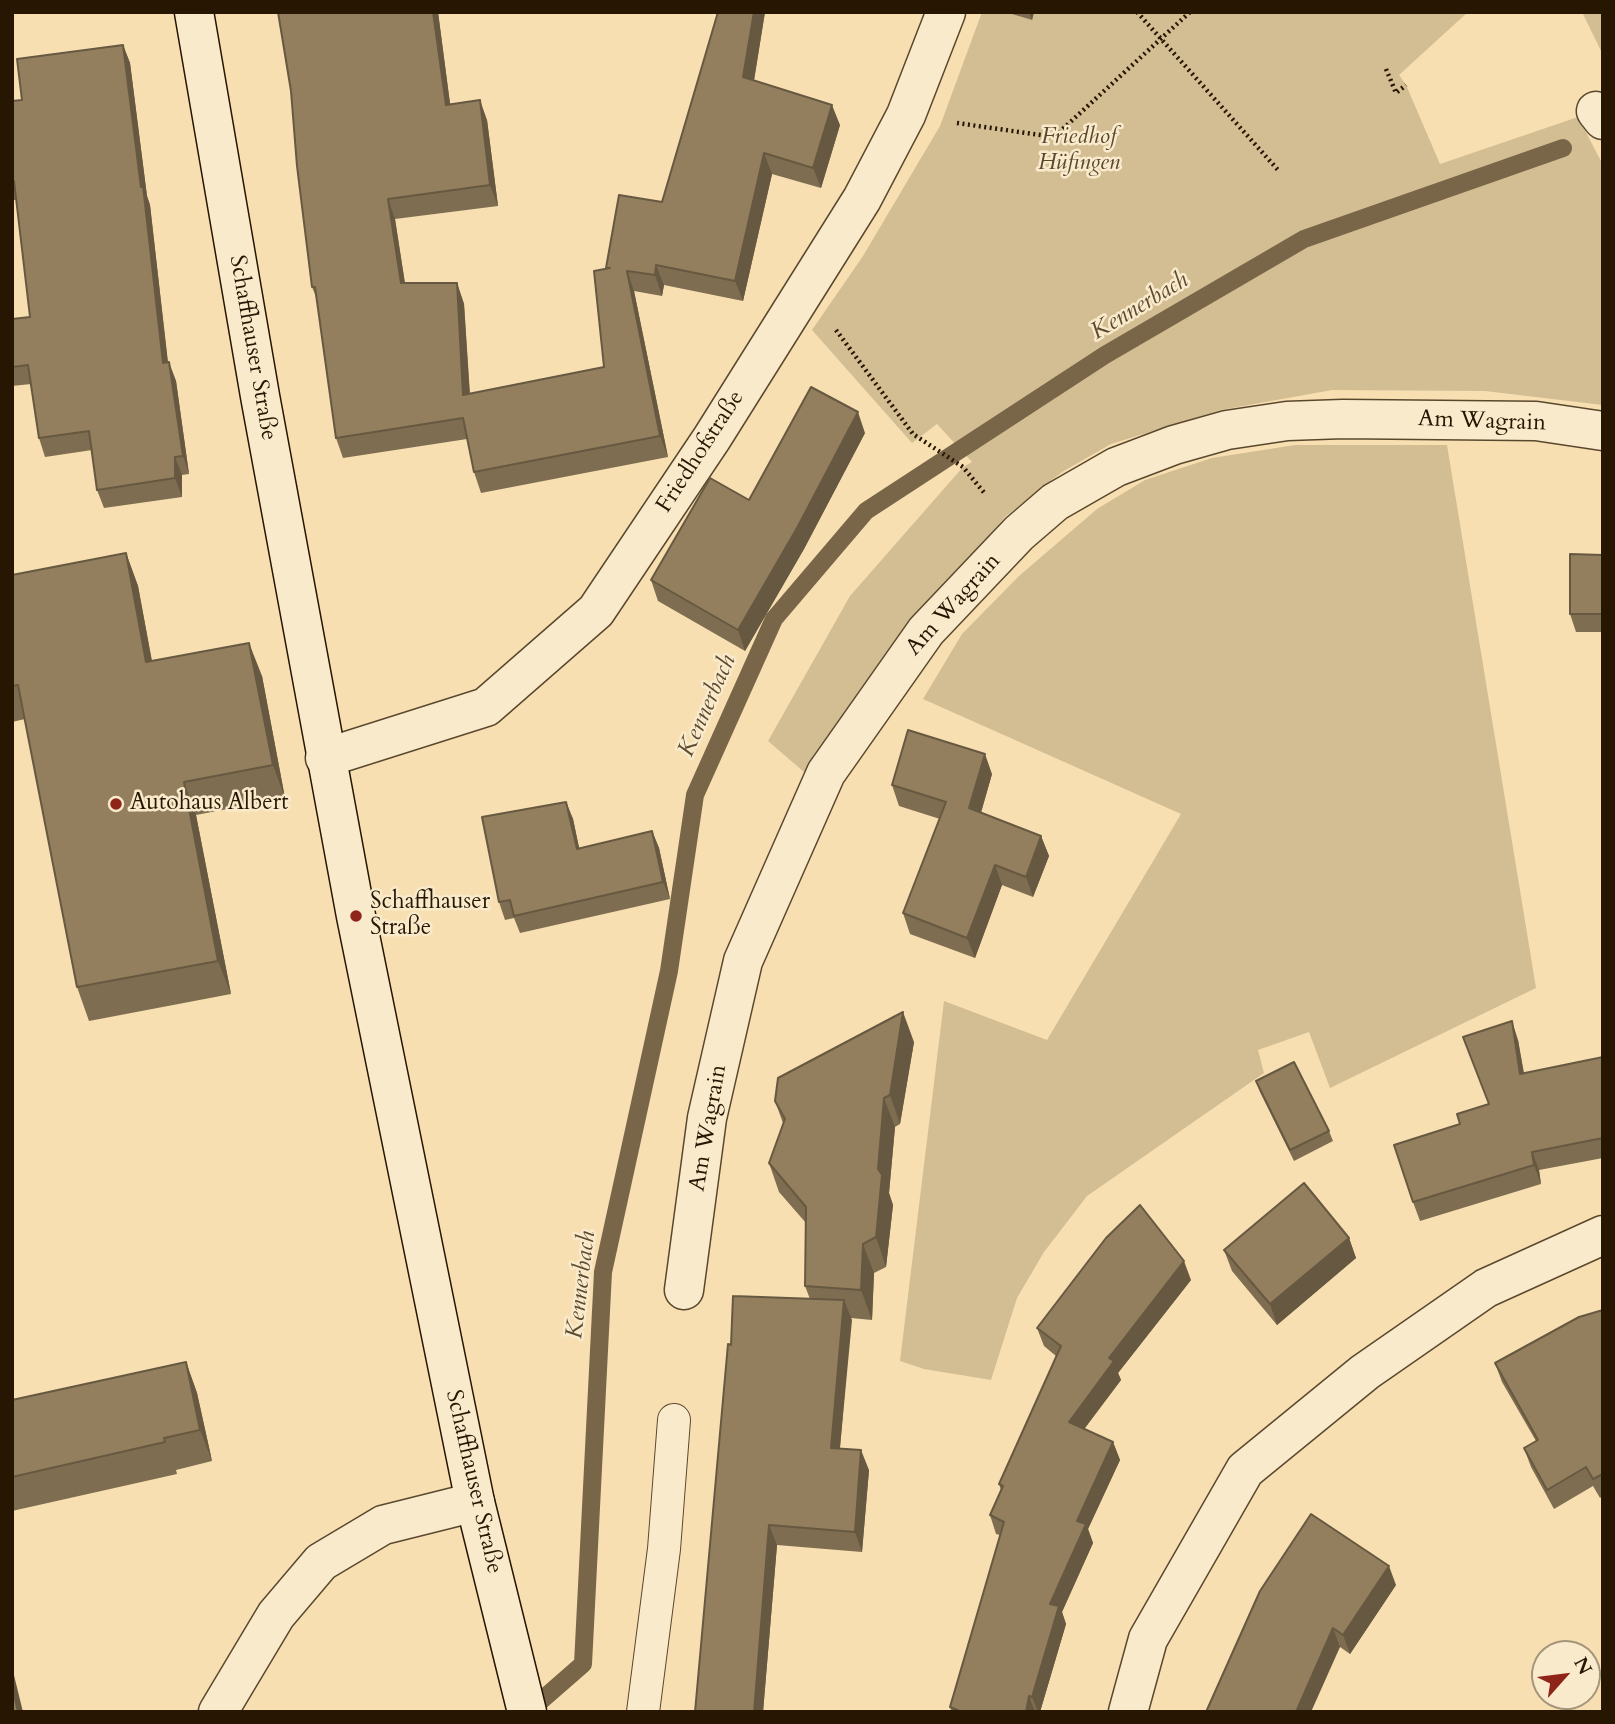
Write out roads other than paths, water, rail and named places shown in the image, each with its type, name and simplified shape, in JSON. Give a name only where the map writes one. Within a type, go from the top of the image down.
[{"type":"street","name":"Schaffhauser Straße","points":[[194,12],[325,758],[475,1503],[527,1712]]},
{"type":"street","name":"Friedhofstraße","points":[[325,758],[486,706],[596,611],[712,438],[862,199],[906,115],[946,12]]},
{"type":"street","name":"Am Wagrain","points":[[684,1290],[707,1118],[743,961],[826,773],[926,631],[1019,533],[1055,502],[1116,467],[1174,445],[1227,430],[1286,421],[1355,419],[1536,421],[1603,431]]},
{"type":"street","points":[[1128,1712],[1149,1639],[1245,1471],[1365,1372],[1486,1289],[1603,1235]]},
{"type":"street","points":[[218,1712],[276,1615],[321,1562],[383,1525],[475,1503]]},
{"type":"lane","points":[[643,1712],[664,1549],[674,1420]]},
{"type":"waterway","name":"Kennerbach","points":[[528,1712],[583,1664],[603,1272],[669,971],[695,795],[774,619],[866,511],[1105,355],[1304,239],[1563,148]]},
{"type":"place","name":"Autohaus Albert","points":[[116,804]]},
{"type":"place","name":"Schaffhauser Straße","points":[[356,916]]},
{"type":"park label","name":"Friedhof Hüfingen","points":[[1079,151]]}]
